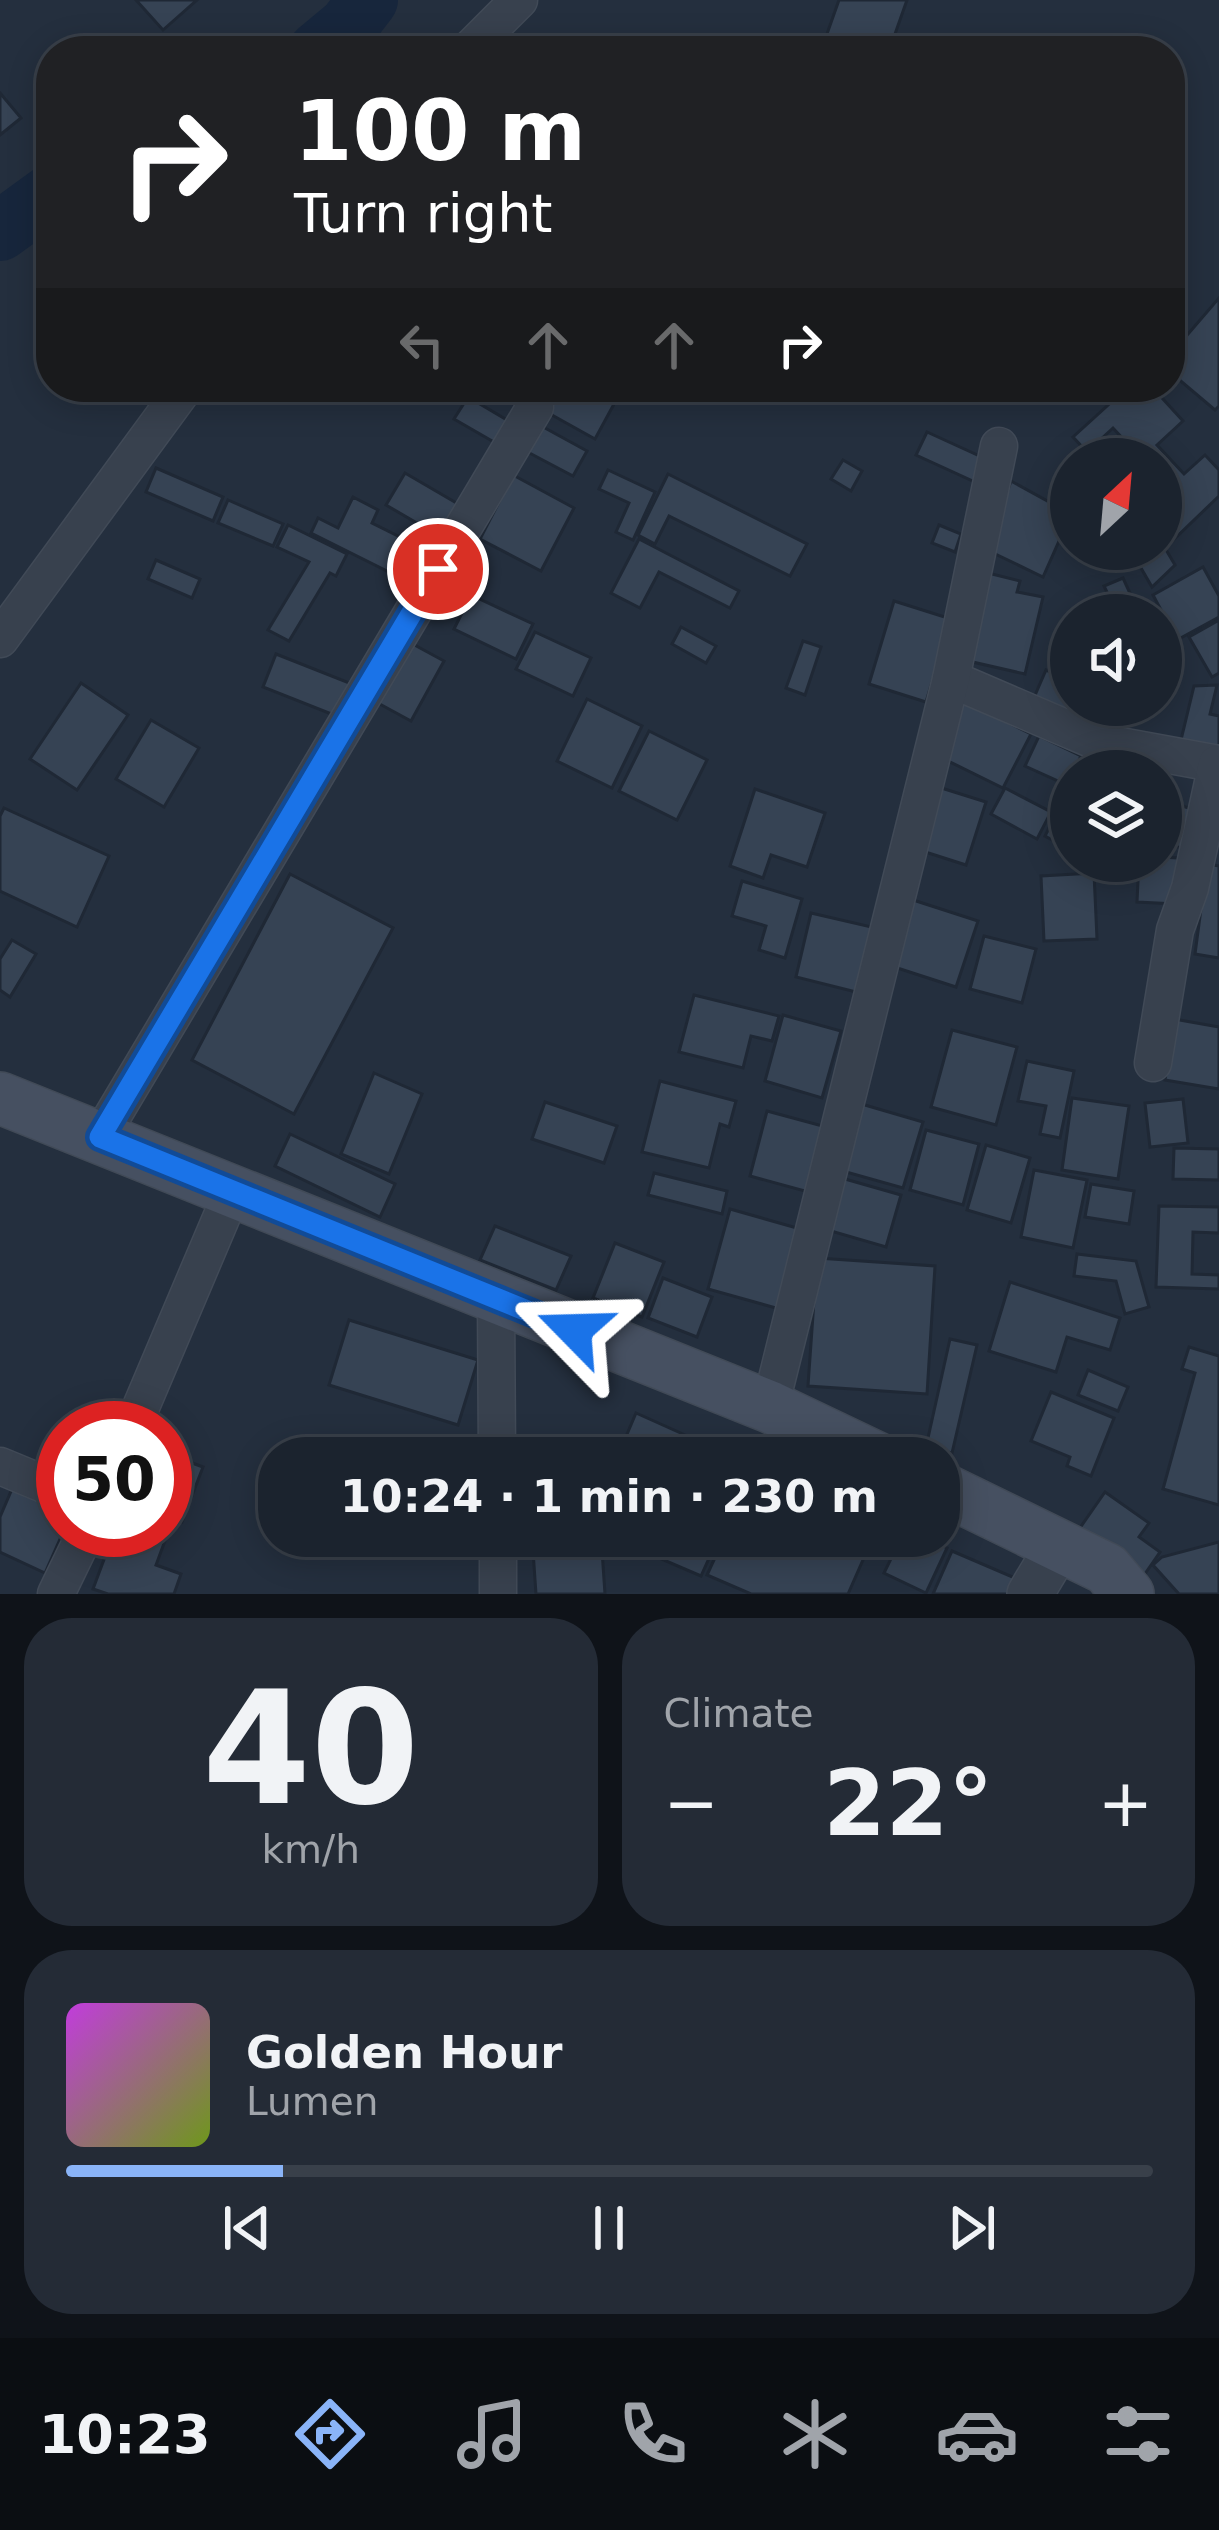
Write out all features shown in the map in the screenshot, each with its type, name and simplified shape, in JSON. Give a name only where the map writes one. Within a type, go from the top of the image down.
[{"type":"main road","points":[[0,1097],[770,1407],[834,1437]]},
{"type":"main road","points":[[960,1497],[1107,1569],[1128,1594]]},
{"type":"street","points":[[483,36],[519,0]]},
{"type":"street","points":[[0,639],[174,402]]},
{"type":"street","points":[[100,1137],[535,407]]},
{"type":"street","points":[[770,1407],[951,679],[999,446]]},
{"type":"street","points":[[951,679],[1098,742],[1218,764],[1190,888],[1175,931],[1153,1064]]},
{"type":"street","points":[[143,1401],[233,1190]]},
{"type":"street","points":[[496,1300],[497,1437]]},
{"type":"street","points":[[0,1466],[36,1481]]},
{"type":"street","points":[[1030,1594],[1060,1544]]},
{"type":"street","points":[[56,1594],[74,1557]]},
{"type":"street","points":[[498,1557],[498,1594]]},
{"type":"building","points":[[136,0],[197,0],[163,30]]},
{"type":"building","points":[[839,0],[907,0],[894,36],[826,36]]},
{"type":"building","points":[[0,93],[21,118],[0,135]]},
{"type":"building","points":[[1219,298],[1219,406],[1215,410],[1185,385],[1185,338]]},
{"type":"building","points":[[465,402],[476,402],[519,427],[506,449],[454,419]]},
{"type":"building","points":[[548,402],[614,404],[595,439],[543,410]]},
{"type":"building","points":[[1112,402],[1166,402],[1183,421],[1165,438],[1122,438],[1113,428],[1102,438],[1074,438]]},
{"type":"building","points":[[534,422],[587,451],[573,476],[520,448]]},
{"type":"building","points":[[927,432],[986,459],[975,482],[916,455]]},
{"type":"building","points":[[1205,455],[1219,470],[1219,496],[1182,532],[1182,472]]},
{"type":"building","points":[[843,460],[862,471],[851,491],[831,479]]},
{"type":"building","points":[[156,468],[223,497],[213,521],[146,492]]},
{"type":"building","points":[[608,470],[655,492],[633,540],[616,532],[629,503],[599,489]]},
{"type":"building","points":[[405,473],[465,508],[446,540],[386,505]]},
{"type":"building","points":[[668,474],[807,544],[790,576],[669,516],[655,544],[638,535]]},
{"type":"building","points":[[513,475],[574,508],[541,571],[480,539]]},
{"type":"building","points":[[1011,481],[1050,502],[1050,561],[1043,577],[987,550]]},
{"type":"building","points":[[353,497],[378,510],[372,523],[434,554],[417,586],[311,533],[318,518],[338,528]]},
{"type":"building","points":[[228,500],[283,524],[273,546],[218,523]]},
{"type":"building","points":[[288,525],[347,554],[336,576],[330,573],[289,641],[268,630],[309,562],[277,547]]},
{"type":"building","points":[[939,525],[961,534],[955,552],[932,543]]},
{"type":"building","points":[[639,539],[739,591],[730,608],[659,572],[640,608],[611,593]]},
{"type":"building","points":[[156,560],[200,579],[192,598],[148,579]]},
{"type":"building","points":[[1203,567],[1219,596],[1219,617],[1182,637],[1182,594],[1155,594]]},
{"type":"building","points":[[1142,570],[1170,570],[1152,587]]},
{"type":"building","points":[[984,572],[1020,581],[1017,592],[1043,597],[1025,674],[964,660]]},
{"type":"building","points":[[1123,578],[1130,594],[1108,594],[1104,586]]},
{"type":"building","points":[[471,595],[533,624],[516,659],[454,629]]},
{"type":"building","points":[[894,601],[951,619],[926,702],[869,684]]},
{"type":"building","points":[[1219,620],[1219,673],[1212,677],[1189,637]]},
{"type":"building","points":[[681,627],[716,646],[706,663],[672,644]]},
{"type":"building","points":[[535,632],[591,658],[573,696],[516,669]]},
{"type":"building","points":[[803,641],[821,647],[805,695],[786,688]]},
{"type":"building","points":[[409,642],[444,661],[411,721],[376,702]]},
{"type":"building","points":[[276,654],[357,686],[344,719],[263,687]]},
{"type":"building","points":[[1046,670],[1050,672],[1050,718],[1029,709]]},
{"type":"building","points":[[81,683],[128,715],[77,790],[30,759]]},
{"type":"building","points":[[1217,685],[1210,714],[1219,716],[1219,750],[1181,740],[1194,686]]},
{"type":"building","points":[[587,699],[642,726],[612,788],[557,761]]},
{"type":"building","points":[[961,699],[1031,734],[1003,788],[942,758]]},
{"type":"building","points":[[151,720],[199,748],[164,807],[116,779]]},
{"type":"building","points":[[649,731],[707,760],[677,820],[619,791]]},
{"type":"building","points":[[1039,736],[1068,750],[1050,750],[1050,777],[1025,766]]},
{"type":"building","points":[[935,786],[986,802],[966,865],[916,849]]},
{"type":"building","points":[[1005,788],[1050,811],[1037,839],[991,814]]},
{"type":"building","points":[[755,789],[825,813],[807,867],[771,855],[763,878],[730,866]]},
{"type":"building","points":[[1182,806],[1196,810],[1182,848]]},
{"type":"building","points":[[4,808],[109,856],[77,927],[0,891],[0,816]]},
{"type":"building","points":[[1207,864],[1219,866],[1219,958],[1195,954]]},
{"type":"building","points":[[290,874],[393,928],[294,1114],[192,1060]]},
{"type":"building","points":[[1050,875],[1050,882],[1094,882],[1097,939],[1044,941],[1041,876]]},
{"type":"building","points":[[742,881],[802,899],[785,958],[759,950],[766,926],[732,916]]},
{"type":"building","points":[[1138,882],[1177,882],[1177,904],[1137,902]]},
{"type":"building","points":[[910,899],[978,921],[956,987],[888,965]]},
{"type":"building","points":[[811,913],[876,928],[860,993],[796,977]]},
{"type":"building","points":[[984,936],[1036,949],[1022,1003],[970,989]]},
{"type":"building","points":[[12,940],[36,954],[10,997],[0,990],[0,959]]},
{"type":"building","points":[[694,995],[779,1016],[772,1041],[751,1036],[743,1068],[679,1052]]},
{"type":"building","points":[[783,1015],[841,1031],[822,1098],[765,1081]]},
{"type":"building","points":[[1174,1019],[1219,1027],[1219,1089],[1165,1080]]},
{"type":"building","points":[[952,1030],[1017,1047],[996,1125],[931,1107]]},
{"type":"building","points":[[1027,1061],[1074,1071],[1060,1138],[1040,1134],[1046,1106],[1018,1101]]},
{"type":"building","points":[[374,1073],[422,1094],[389,1174],[341,1154]]},
{"type":"building","points":[[660,1081],[736,1101],[729,1127],[720,1124],[709,1168],[642,1152]]},
{"type":"building","points":[[1072,1098],[1129,1106],[1118,1179],[1062,1170]]},
{"type":"building","points":[[1183,1099],[1188,1143],[1150,1147],[1145,1103]]},
{"type":"building","points":[[545,1102],[617,1126],[604,1163],[532,1139]]},
{"type":"building","points":[[858,1103],[923,1122],[903,1188],[839,1170]]},
{"type":"building","points":[[767,1111],[830,1128],[812,1193],[750,1176]]},
{"type":"building","points":[[926,1130],[979,1144],[963,1205],[910,1190]]},
{"type":"building","points":[[290,1134],[395,1184],[380,1217],[275,1166]]},
{"type":"building","points":[[986,1145],[1030,1158],[1011,1223],[967,1210]]},
{"type":"building","points":[[1174,1148],[1219,1149],[1219,1180],[1173,1179]]},
{"type":"building","points":[[1034,1170],[1087,1180],[1073,1248],[1021,1237]]},
{"type":"building","points":[[654,1173],[727,1191],[722,1214],[648,1195]]},
{"type":"building","points":[[838,1177],[901,1195],[886,1247],[824,1229]]},
{"type":"building","points":[[1091,1184],[1134,1191],[1129,1224],[1085,1217]]},
{"type":"building","points":[[1159,1206],[1219,1207],[1219,1233],[1193,1232],[1192,1274],[1219,1275],[1219,1289],[1156,1287]]},
{"type":"building","points":[[730,1209],[804,1230],[783,1310],[708,1289]]},
{"type":"building","points":[[495,1226],[571,1256],[556,1290],[480,1260]]},
{"type":"building","points":[[615,1243],[664,1262],[642,1317],[593,1298]]},
{"type":"building","points":[[1077,1254],[1136,1261],[1149,1307],[1125,1314],[1116,1281],[1074,1276]]},
{"type":"building","points":[[817,1258],[935,1266],[927,1394],[808,1386]]},
{"type":"building","points":[[663,1278],[712,1297],[697,1337],[648,1318]]},
{"type":"building","points":[[1010,1282],[1120,1318],[1110,1350],[1067,1337],[1056,1372],[989,1351]]},
{"type":"building","points":[[349,1320],[478,1360],[458,1425],[329,1385]]},
{"type":"building","points":[[950,1339],[977,1345],[956,1437],[928,1437]]},
{"type":"building","points":[[1189,1347],[1219,1356],[1219,1505],[1163,1489],[1195,1373],[1182,1369]]},
{"type":"building","points":[[1088,1370],[1128,1387],[1118,1411],[1078,1395]]},
{"type":"building","points":[[1051,1392],[1114,1418],[1091,1476],[1067,1466],[1070,1457],[1031,1441]]},
{"type":"building","points":[[636,1413],[689,1437],[626,1437]]},
{"type":"building","points":[[192,1463],[203,1467],[192,1496]]},
{"type":"building","points":[[15,1482],[36,1492],[36,1557],[52,1557],[45,1573],[0,1552],[0,1517]]},
{"type":"building","points":[[1105,1492],[1149,1523],[1139,1537],[1160,1552],[1140,1581],[1075,1535]]},
{"type":"building","points":[[1219,1542],[1219,1594],[1179,1594],[1153,1565],[1162,1557]]},
{"type":"building","points":[[960,1554],[1015,1578],[1009,1594],[933,1594],[949,1557]]},
{"type":"building","points":[[105,1557],[159,1557],[156,1565],[181,1574],[174,1594],[108,1594],[93,1589]]},
{"type":"building","points":[[533,1557],[602,1557],[605,1594],[536,1594]]},
{"type":"building","points":[[657,1557],[710,1557],[701,1576]]},
{"type":"building","points":[[715,1557],[864,1557],[848,1594],[751,1594],[707,1575]]},
{"type":"building","points":[[892,1557],[943,1557],[926,1593],[884,1573]]},
{"type":"waterway","points":[[336,36],[368,0]]},
{"type":"waterway","points":[[0,231],[36,205]]},
{"type":"route","points":[[438,569],[100,1137],[574,1330]]}]
